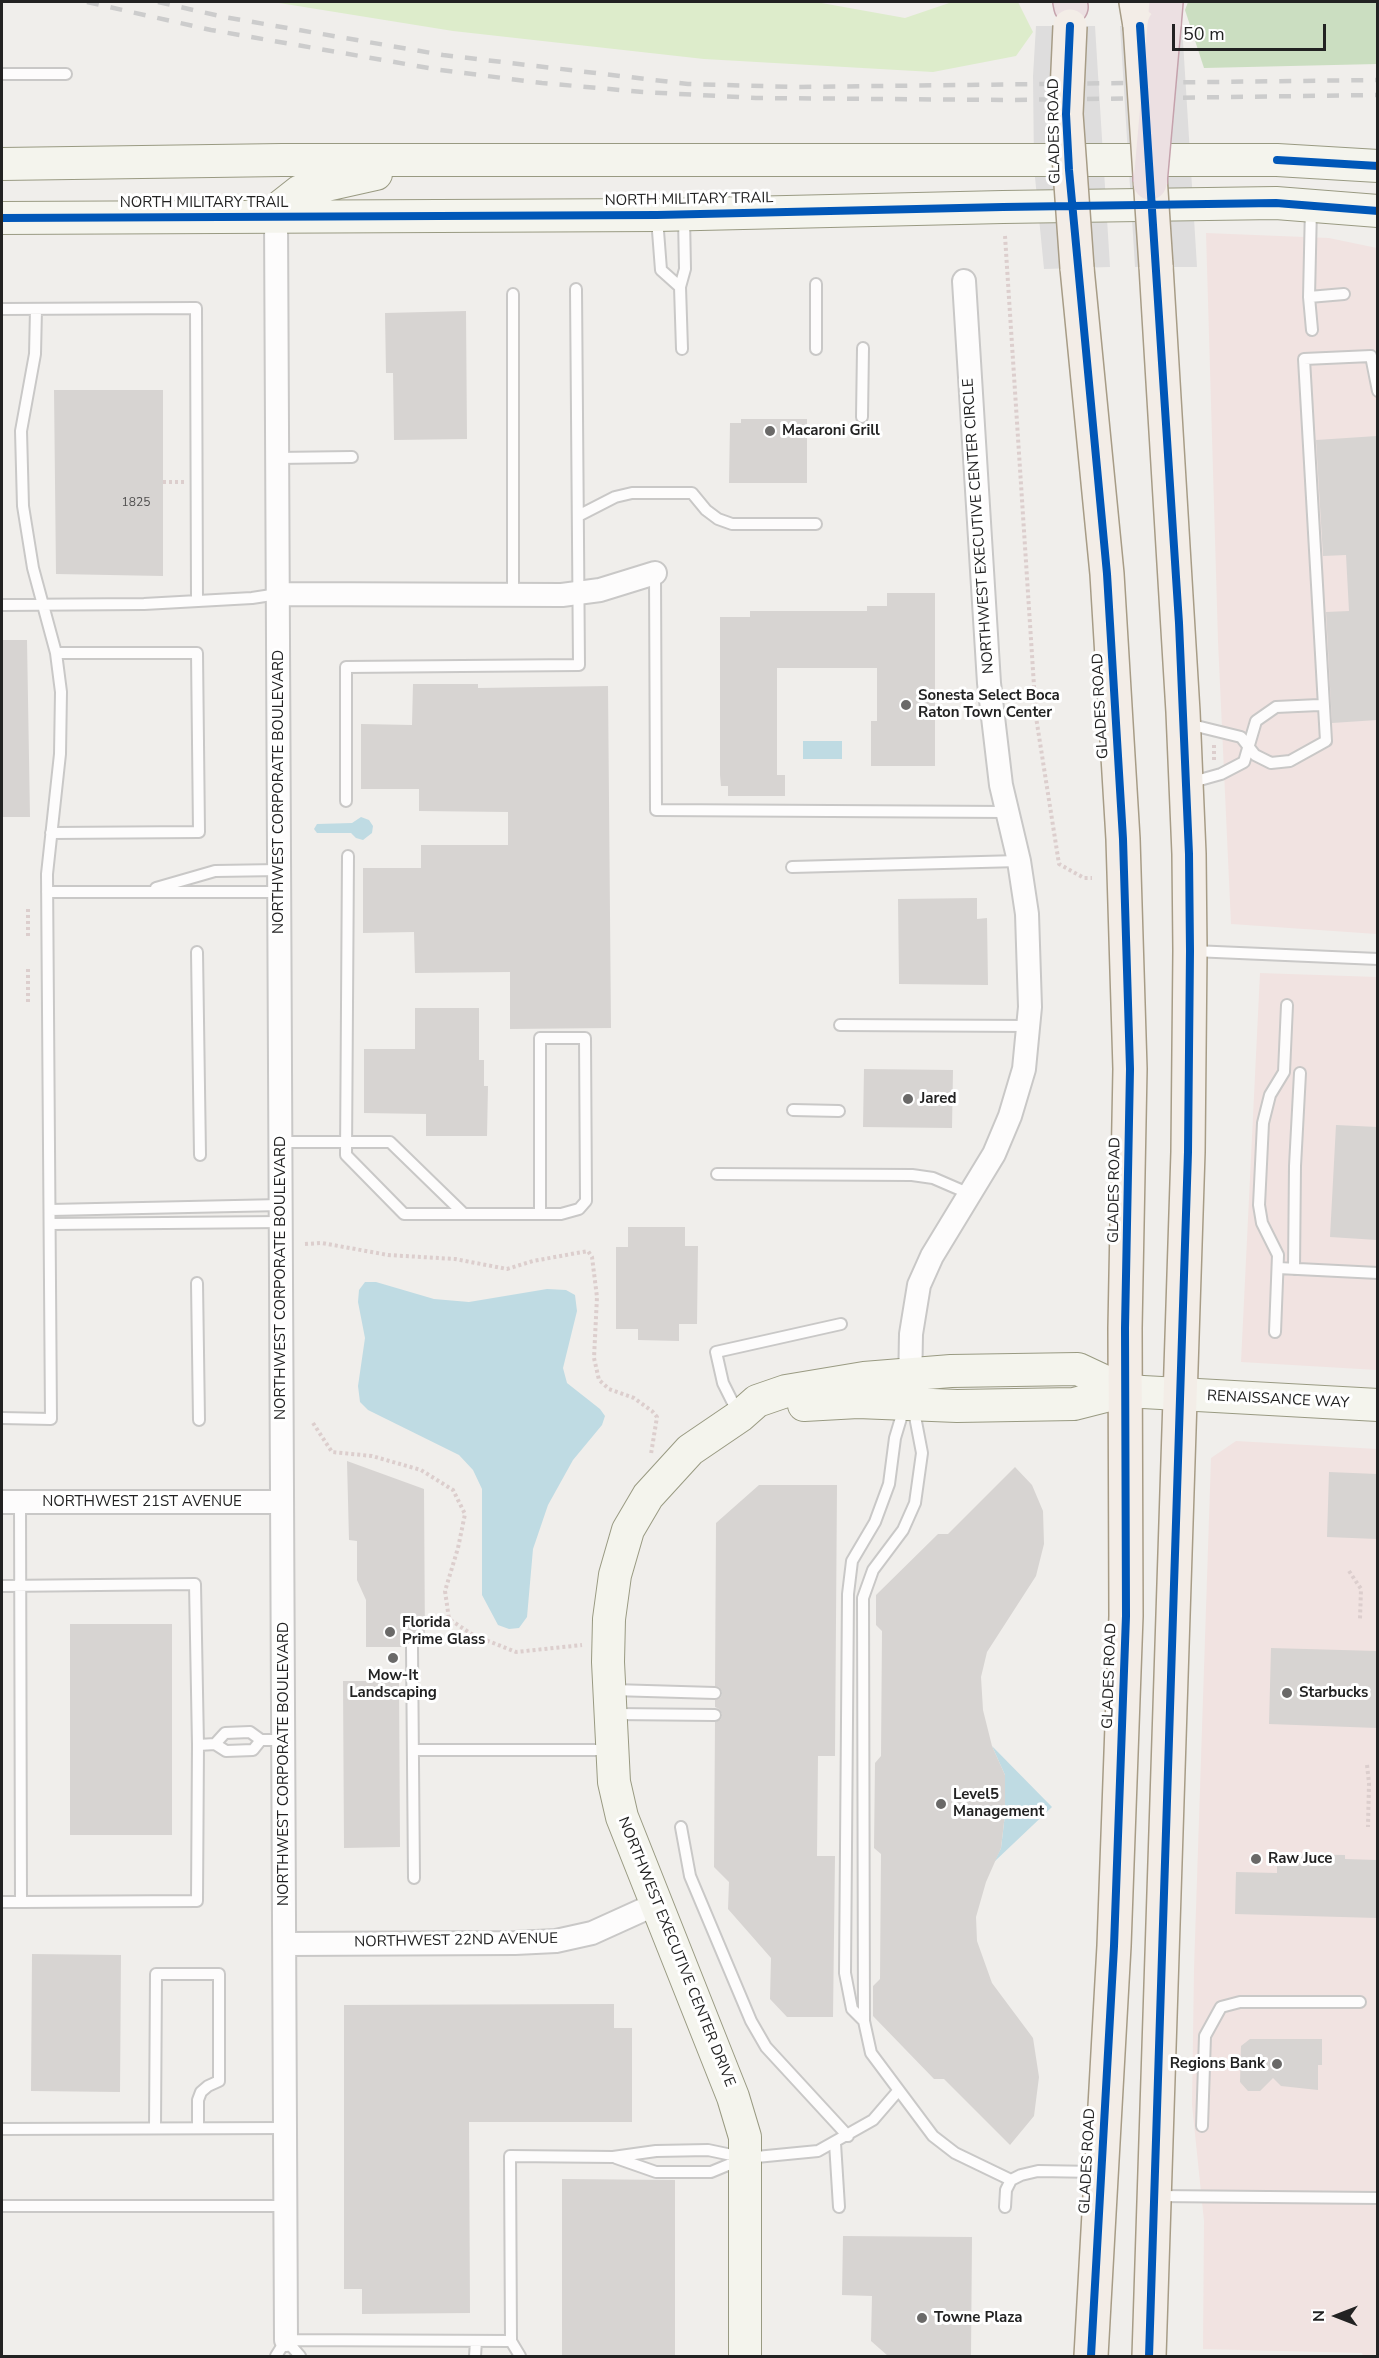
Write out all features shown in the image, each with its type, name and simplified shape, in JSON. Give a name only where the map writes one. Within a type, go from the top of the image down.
[{"type":"highway","points":[[1150,183],[1151,14]]},
{"type":"main road","name":"GLADES ROAD","points":[[1071,9],[1066,114],[1077,268],[1107,574],[1123,839],[1130,1069],[1125,1391],[1126,1616],[1114,1946],[1091,2356]]},
{"type":"main road","points":[[276,216],[281,207],[300,191],[442,160]]},
{"type":"main road","points":[[2,164],[442,160],[1278,160],[1377,166]]},
{"type":"main road","points":[[1149,2356],[1188,1152],[1190,951],[1184,723],[1150,183]]},
{"type":"main road","name":"NORTH MILITARY TRAIL","points":[[2,218],[671,214],[1276,203],[1377,211]]},
{"type":"main road","name":"NORTHWEST EXECUTIVE CENTER DRIVE","points":[[745,2356],[745,2137],[733,2097],[622,1817],[614,1782],[608,1641],[611,1598],[620,1551],[628,1530],[648,1496],[678,1462],[706,1438],[740,1416],[757,1401],[786,1391],[840,1381],[909,1393],[1074,1404],[1125,1391],[1179,1395]]},
{"type":"main road","name":"RENAISSANCE WAY","points":[[1179,1395],[1377,1405]]},
{"type":"street","name":"NORTHWEST CORPORATE BOULEVARD","points":[[276,216],[287,2351]]},
{"type":"street","name":"NORTHWEST EXECUTIVE CENTER CIRCLE","points":[[909,1393],[913,1318],[924,1270],[994,1154],[1010,1116],[1024,1069],[1029,1026],[1029,945],[1018,861],[1006,812],[989,683],[964,281]]},
{"type":"street","points":[[278,594],[579,594],[655,573]]},
{"type":"street","name":"NORTHWEST 21ST AVENUE","points":[[11,1502],[282,1502]]},
{"type":"street","name":"NORTHWEST 22ND AVENUE","points":[[285,1944],[543,1942],[592,1933],[656,1904]]},
{"type":"lane","points":[[2,74],[66,74]]},
{"type":"lane","points":[[1312,206],[1309,297],[1312,330]]},
{"type":"lane","points":[[671,214],[661,270],[680,287]]},
{"type":"lane","points":[[671,214],[685,269],[680,287],[682,349]]},
{"type":"lane","points":[[816,284],[816,349]]},
{"type":"lane","points":[[346,801],[346,668],[579,665],[576,289]]},
{"type":"lane","points":[[513,294],[513,594]]},
{"type":"lane","points":[[1309,297],[1344,294]]},
{"type":"lane","points":[[2,309],[196,308],[197,601]]},
{"type":"lane","points":[[2,1418],[51,1419],[47,892],[51,833],[57,793],[61,692],[56,653],[33,568],[24,524],[20,457],[21,430],[35,354],[36,309]]},
{"type":"lane","points":[[862,417],[863,348]]},
{"type":"lane","points":[[1184,723],[1244,741],[1255,755],[1271,763],[1290,761],[1326,741],[1304,359],[1371,356],[1377,391]]},
{"type":"lane","points":[[277,458],[352,457]]},
{"type":"lane","points":[[578,516],[615,497],[632,492],[692,493],[706,510],[718,519],[732,524],[816,524]]},
{"type":"lane","points":[[655,573],[656,810],[1006,812]]},
{"type":"lane","points":[[2,605],[197,601],[278,594]]},
{"type":"lane","points":[[51,833],[198,832],[197,653],[56,653]]},
{"type":"lane","points":[[1186,784],[1221,774],[1244,762],[1244,741],[1256,721],[1276,707],[1319,705]]},
{"type":"lane","points":[[348,856],[346,1155],[404,1214],[464,1214],[540,1214],[561,1214],[579,1209],[586,1201],[585,1038],[540,1038],[540,1214]]},
{"type":"lane","points":[[792,867],[1018,861]]},
{"type":"lane","points":[[145,891],[215,871],[279,881]]},
{"type":"lane","points":[[47,892],[145,891],[279,881]]},
{"type":"lane","points":[[1190,951],[1377,959]]},
{"type":"lane","points":[[198,952],[200,1155]]},
{"type":"lane","points":[[1275,1332],[1278,1256],[1262,1223],[1259,1205],[1263,1124],[1267,1103],[1284,1072],[1287,1005]]},
{"type":"lane","points":[[840,1025],[1029,1026]]},
{"type":"lane","points":[[1294,1269],[1295,1166],[1300,1073]]},
{"type":"lane","points":[[793,1110],[839,1111]]},
{"type":"lane","points":[[281,1142],[390,1142],[464,1214]]},
{"type":"lane","points":[[717,1174],[912,1175],[933,1178],[970,1194]]},
{"type":"lane","points":[[50,1210],[281,1214]]},
{"type":"lane","points":[[50,1224],[281,1214]]},
{"type":"lane","points":[[1278,1268],[1377,1273]]},
{"type":"lane","points":[[198,1283],[199,1420]]},
{"type":"lane","points":[[740,1416],[723,1383],[716,1352],[841,1324]]},
{"type":"lane","points":[[864,2021],[852,2009],[845,1973],[848,1594],[852,1560],[875,1522],[890,1484],[895,1438],[909,1393]]},
{"type":"lane","points":[[909,1393],[922,1453],[915,1503],[903,1530],[873,1570],[863,1598],[864,2021],[871,2053],[924,2126],[942,2145],[954,2153],[1011,2180]]},
{"type":"lane","points":[[11,1502],[19,1586],[21,1902]]},
{"type":"lane","points":[[2,1586],[195,1584],[198,1745],[197,1901],[2,1902]]},
{"type":"lane","points":[[412,1647],[414,1878]]},
{"type":"lane","points":[[610,1702],[715,1693]]},
{"type":"lane","points":[[610,1702],[715,1714]]},
{"type":"lane","points":[[215,1744],[225,1733],[250,1732],[261,1740],[284,1740]]},
{"type":"lane","points":[[198,1745],[215,1744],[226,1751],[253,1750],[261,1740]]},
{"type":"lane","points":[[413,1750],[612,1750]]},
{"type":"lane","points":[[681,1827],[690,1876],[752,2021],[766,2047],[848,2136]]},
{"type":"lane","points":[[155,2128],[156,1974],[219,1974],[219,2081],[201,2092],[198,2100],[198,2128]]},
{"type":"lane","points":[[1202,2126],[1205,2036],[1221,2007],[1240,2002],[1360,2002]]},
{"type":"lane","points":[[613,2157],[656,2172],[711,2172],[746,2158],[818,2151],[873,2120],[898,2091]]},
{"type":"lane","points":[[2,2129],[286,2128]]},
{"type":"lane","points":[[835,2143],[839,2206]]},
{"type":"lane","points":[[520,2356],[511,2341],[510,2156],[613,2157],[656,2151],[708,2150],[746,2158]]},
{"type":"lane","points":[[1005,2206],[1006,2190],[1011,2180],[1021,2175],[1038,2171],[1100,2172]]},
{"type":"lane","points":[[1154,2196],[1377,2198]]},
{"type":"lane","points":[[2,2206],[286,2206]]},
{"type":"lane","points":[[475,2356],[476,2341]]},
{"type":"lane","points":[[287,2351],[511,2341]]},
{"type":"path","points":[[1005,236],[1036,717],[1059,864],[1084,878],[1092,878]]},
{"type":"path","points":[[1214,742],[1214,765]]},
{"type":"path","points":[[28,909],[28,936]]},
{"type":"path","points":[[28,969],[28,1004]]},
{"type":"path","points":[[305,1244],[322,1243],[388,1255],[455,1258],[507,1269],[533,1261],[588,1251],[592,1257],[597,1298],[594,1358],[599,1380],[609,1389],[634,1398],[652,1411],[657,1418],[650,1458]]},
{"type":"path","points":[[313,1423],[332,1452],[372,1456],[421,1470],[453,1490],[465,1514],[445,1591],[449,1618],[473,1635],[516,1652],[582,1645]]},
{"type":"path","points":[[1349,1571],[1361,1589],[1360,1618]]},
{"type":"path","points":[[1367,1765],[1370,1783],[1368,1827]]},
{"type":"shaded area","points":[[1206,233],[1329,238],[1377,248],[1377,934],[1231,924],[1218,641]]},
{"type":"shaded area","points":[[1260,973],[1377,977],[1377,1370],[1241,1362]]},
{"type":"shaded area","points":[[1236,1441],[1377,1449],[1377,2356],[1363,2356],[1362,2353],[1203,2349],[1204,2221],[1192,2105],[1194,1969],[1211,1458]]},
{"type":"green space","points":[[273,2],[816,2],[905,18],[952,2],[1018,2],[1033,32],[1016,56],[933,72],[704,59],[453,31]]},
{"type":"green space","points":[[1188,2],[1377,2],[1377,64],[1204,68],[1185,10]]},
{"type":"water","points":[[803,741],[842,741],[842,759],[803,759]]},
{"type":"water","points":[[361,817],[369,820],[373,826],[372,833],[363,840],[351,833],[317,833],[314,829],[317,824],[352,823]]},
{"type":"water","points":[[365,1282],[376,1282],[434,1299],[469,1302],[547,1289],[566,1290],[575,1295],[577,1311],[563,1368],[567,1383],[600,1409],[605,1416],[602,1425],[573,1460],[548,1505],[533,1549],[527,1617],[519,1628],[509,1629],[498,1625],[482,1595],[482,1489],[473,1470],[459,1455],[368,1410],[360,1402],[358,1386],[365,1338],[358,1302],[359,1290]]},
{"type":"water","points":[[992,1746],[1052,1807],[994,1862],[1001,1848],[1005,1814],[1005,1775]]},
{"type":"pier","points":[[1182,25],[1197,267],[1135,267],[1120,26]]},
{"type":"pier","points":[[1036,26],[1095,26],[1110,267],[1044,269],[1034,167],[1033,76]]},
{"type":"building","points":[[466,311],[467,439],[394,440],[393,373],[386,373],[385,313]]},
{"type":"building","points":[[54,390],[163,390],[163,576],[56,574]]},
{"type":"building","points":[[741,419],[807,419],[807,483],[729,483],[730,423],[741,423]]},
{"type":"building","points":[[1377,436],[1377,720],[1332,723],[1326,612],[1349,611],[1346,555],[1323,556],[1316,440]]},
{"type":"building","name":"Sonesta Select Boca Raton Town Center","points":[[887,593],[935,593],[935,766],[871,766],[871,721],[877,721],[877,668],[777,668],[777,775],[785,775],[785,796],[728,796],[728,786],[721,786],[720,775],[720,617],[750,617],[750,611],[867,611],[867,606],[887,606]]},
{"type":"building","points":[[2,640],[27,640],[30,817],[2,817]]},
{"type":"building","points":[[413,684],[478,684],[478,688],[608,686],[611,1028],[510,1029],[510,972],[415,973],[414,932],[363,933],[363,868],[421,868],[421,845],[508,845],[508,812],[419,811],[419,789],[361,789],[361,724],[412,725]]},
{"type":"building","points":[[977,898],[977,919],[987,918],[988,985],[899,984],[898,899]]},
{"type":"building","points":[[415,1008],[479,1008],[479,1060],[484,1060],[484,1086],[488,1086],[487,1136],[426,1136],[426,1114],[364,1113],[364,1049],[415,1049]]},
{"type":"building","name":"Jared","points":[[864,1069],[953,1070],[952,1128],[863,1127]]},
{"type":"building","points":[[1336,1125],[1377,1127],[1377,1240],[1330,1237]]},
{"type":"building","points":[[628,1227],[685,1227],[685,1246],[698,1246],[697,1324],[679,1324],[679,1341],[638,1340],[638,1329],[616,1329],[616,1247],[628,1247]]},
{"type":"building","points":[[347,1461],[424,1489],[425,1647],[419,1647],[418,1643],[413,1640],[408,1641],[405,1647],[366,1647],[366,1600],[357,1580],[357,1541],[349,1540]]},
{"type":"building","points":[[1015,1467],[1032,1485],[1043,1511],[1044,1544],[1036,1576],[987,1652],[981,1677],[983,1710],[992,1746],[1005,1775],[1005,1814],[1001,1848],[986,1882],[976,1917],[977,1941],[992,1983],[1033,2038],[1039,2077],[1034,2116],[1010,2145],[944,2079],[934,2079],[873,2016],[873,1986],[880,1979],[881,1854],[874,1848],[875,1763],[881,1756],[882,1631],[876,1625],[876,1595],[938,1534],[948,1534]]},
{"type":"building","points":[[1329,1472],[1377,1474],[1377,1539],[1327,1537]]},
{"type":"building","points":[[759,1485],[837,1485],[835,1756],[818,1756],[817,1856],[835,1856],[833,2017],[787,2017],[770,1999],[771,1958],[728,1909],[729,1882],[714,1867],[715,1722],[721,1719],[722,1714],[715,1707],[715,1700],[721,1697],[722,1693],[719,1687],[715,1686],[716,1523]]},
{"type":"building","points":[[70,1624],[172,1624],[172,1835],[70,1835]]},
{"type":"building","points":[[1271,1648],[1377,1651],[1377,1728],[1269,1724]]},
{"type":"building","points":[[343,1681],[399,1681],[400,1847],[344,1848]]},
{"type":"building","points":[[1277,1854],[1345,1855],[1345,1859],[1377,1860],[1377,1918],[1235,1914],[1236,1872],[1277,1873]]},
{"type":"building","points":[[32,1954],[121,1955],[120,2092],[31,2091]]},
{"type":"building","points":[[614,2004],[614,2028],[632,2028],[632,2122],[469,2122],[470,2313],[362,2314],[362,2289],[344,2289],[344,2005]]},
{"type":"building","points":[[1250,2039],[1322,2039],[1322,2065],[1318,2065],[1318,2090],[1281,2086],[1273,2078],[1260,2091],[1248,2091],[1240,2082],[1241,2046]]},
{"type":"building","points":[[562,2179],[675,2180],[675,2356],[562,2356]]},
{"type":"building","name":"Towne Plaza","points":[[843,2236],[972,2237],[971,2356],[888,2356],[871,2341],[872,2296],[842,2295]]},
{"type":"railway","points":[[87,2],[211,30],[440,70],[542,83],[643,92],[756,98],[1010,100],[1378,95]]},
{"type":"railway","points":[[158,2],[224,17],[443,55],[688,84],[796,87],[1378,80]]},
{"type":"cycle path","points":[[1070,26],[1066,114],[1069,170],[1107,574],[1123,839],[1130,1069],[1125,1328],[1126,1616],[1114,1946],[1091,2356]]},
{"type":"cycle path","points":[[1140,26],[1179,623],[1189,854],[1190,951],[1188,1152],[1149,2356]]},
{"type":"cycle path","points":[[1277,160],[1378,166]]},
{"type":"cycle path","points":[[2,218],[657,215],[1276,203],[1378,211]]},
{"type":"place","name":"Macaroni Grill","points":[[770,431]]},
{"type":"place","name":"Sonesta Select Boca Raton Town Center","points":[[906,705]]},
{"type":"place","name":"Jared","points":[[908,1099]]},
{"type":"place","name":"Florida Prime Glass","points":[[390,1632]]},
{"type":"place","name":"Mow-It Landscaping","points":[[393,1658]]},
{"type":"place","name":"Starbucks","points":[[1287,1693]]},
{"type":"place","name":"Level5 Management","points":[[941,1804]]},
{"type":"place","name":"Raw Juce","points":[[1256,1859]]},
{"type":"place","name":"Regions Bank","points":[[1277,2064]]},
{"type":"place","name":"Towne Plaza","points":[[922,2318]]}]
